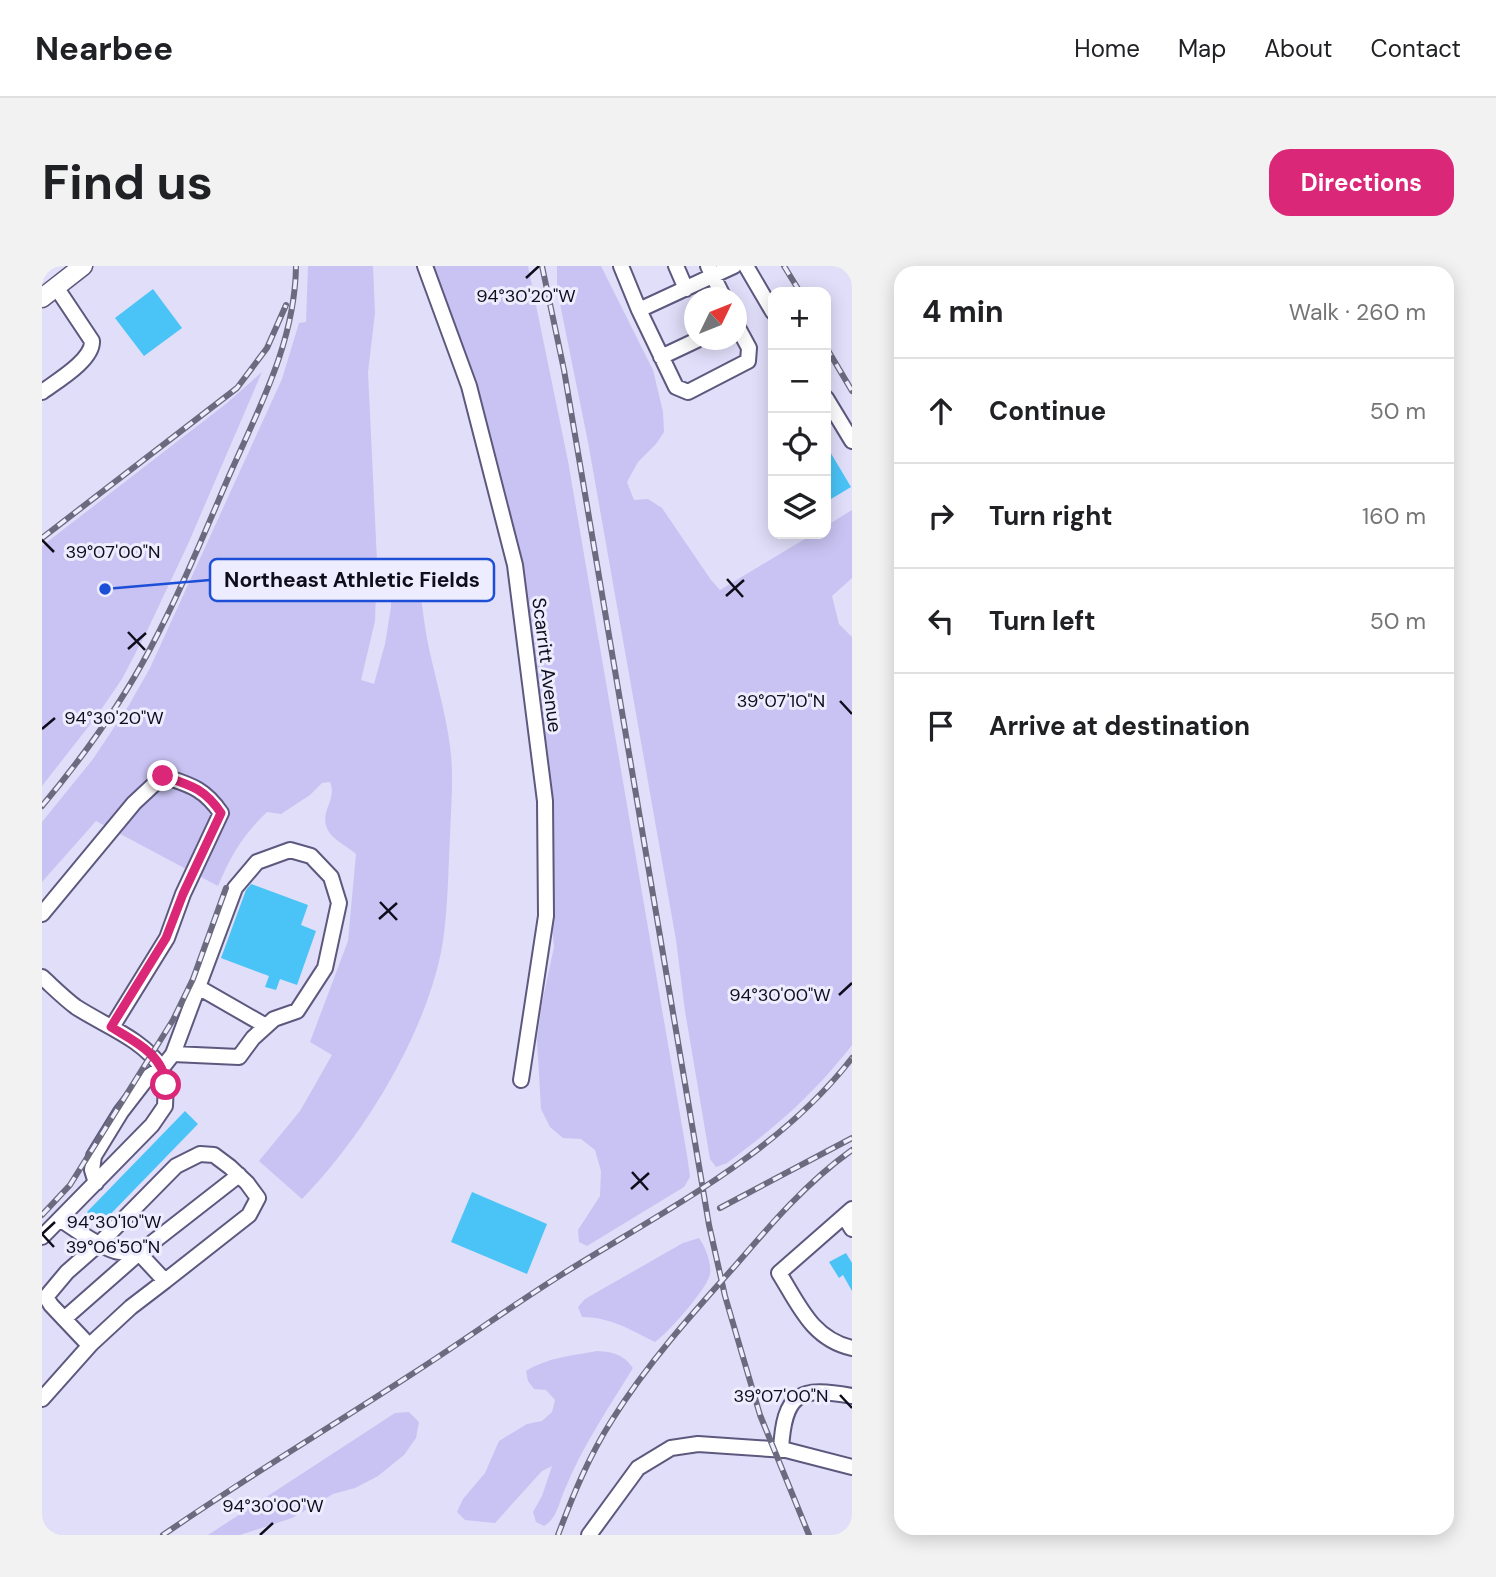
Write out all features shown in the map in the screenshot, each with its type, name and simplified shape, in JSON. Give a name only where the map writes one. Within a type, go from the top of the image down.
[{"type":"main road","points":[[49,293],[83,266]]},
{"type":"street","name":"Scarritt Avenue","points":[[425,266],[469,386],[515,565],[545,801],[546,916],[521,1080]]},
{"type":"street","points":[[621,266],[676,387],[688,392],[748,361],[747,344]]},
{"type":"street","points":[[676,266],[685,287]]},
{"type":"street","points":[[689,287],[711,272],[734,266]]},
{"type":"street","points":[[746,266],[768,303]]},
{"type":"street","points":[[639,310],[684,290]]},
{"type":"street","points":[[42,392],[84,360],[92,348],[92,341],[49,293]]},
{"type":"street","points":[[661,356],[684,346]]},
{"type":"street","points":[[831,406],[852,441]]},
{"type":"street","points":[[42,914],[134,803],[163,776],[209,796],[221,813],[183,894],[166,938],[111,1027]]},
{"type":"street","points":[[96,1183],[92,1170],[94,1156],[121,1112],[148,1077],[162,1068],[173,1054],[234,888],[257,862],[290,850],[311,856],[331,877],[339,903],[325,968],[297,1010],[274,1019],[253,1038],[239,1057],[173,1054]]},
{"type":"street","points":[[42,977],[74,1005],[152,1054],[162,1068],[166,1081],[165,1106],[152,1125],[42,1237]]},
{"type":"street","points":[[198,987],[266,1026]]},
{"type":"street","points":[[42,1399],[91,1344],[131,1307],[248,1214],[258,1198],[239,1175],[214,1155],[200,1154],[176,1166],[67,1272],[46,1297],[86,1342],[91,1344]]},
{"type":"street","points":[[64,1319],[139,1252],[239,1175]]},
{"type":"street","points":[[852,1229],[848,1212],[779,1273],[811,1326],[838,1345],[852,1348]]},
{"type":"street","points":[[60,1219],[115,1251],[139,1252],[165,1280]]},
{"type":"street","points":[[781,1450],[784,1416],[797,1399],[821,1390],[852,1396]]},
{"type":"street","points":[[589,1535],[638,1468],[671,1448],[698,1444],[781,1450],[852,1467]]},
{"type":"shaded area","points":[[308,266],[373,266],[375,313],[368,372],[377,561],[375,621],[361,680],[374,684],[385,644],[391,607],[391,566],[420,590],[428,645],[448,734],[452,780],[444,933],[434,980],[422,1014],[407,1049],[369,1115],[325,1174],[302,1199],[259,1161],[300,1111],[332,1055],[310,1042],[348,941],[356,854],[334,838],[326,825],[326,812],[332,795],[330,782],[322,783],[310,795],[281,814],[267,812],[238,846],[218,886],[96,821],[42,882],[42,822],[93,759],[150,668],[282,379],[299,323],[306,322]]},
{"type":"shaded area","points":[[423,266],[528,266],[568,461],[687,1155],[690,1177],[684,1187],[587,1246],[579,1242],[578,1230],[600,1196],[601,1171],[595,1150],[581,1139],[563,1138],[550,1127],[541,1109],[537,1040],[554,947],[524,632],[479,415]]},
{"type":"shaded area","points":[[557,266],[601,266],[653,370],[663,412],[664,432],[638,462],[627,482],[634,500],[648,499],[662,508],[720,590],[805,539],[831,539],[831,523],[852,510],[852,578],[832,596],[839,624],[852,637],[852,1045],[794,1109],[727,1163],[716,1167],[710,1159],[676,940],[588,442],[557,289]]},
{"type":"shaded area","points":[[262,372],[188,544],[122,679],[42,786],[42,546],[227,403]]},
{"type":"shaded area","points":[[699,1238],[709,1260],[708,1281],[686,1310],[655,1342],[611,1322],[582,1317],[578,1307],[585,1299],[683,1243]]},
{"type":"shaded area","points":[[597,1351],[617,1355],[633,1368],[579,1458],[552,1519],[544,1526],[536,1522],[533,1512],[542,1496],[552,1466],[542,1471],[495,1523],[465,1520],[457,1512],[463,1499],[485,1473],[499,1441],[527,1424],[542,1421],[552,1412],[555,1400],[546,1390],[534,1389],[528,1381],[526,1371],[552,1360]]},
{"type":"shaded area","points":[[409,1412],[419,1422],[416,1438],[404,1455],[378,1476],[355,1488],[333,1494],[292,1518],[240,1535],[208,1535],[395,1413]]},
{"type":"building","points":[[153,289],[182,328],[144,356],[115,318]]},
{"type":"building","points":[[831,453],[851,487],[831,499]]},
{"type":"building","points":[[251,884],[308,905],[301,925],[316,931],[297,985],[280,979],[276,990],[265,987],[269,976],[221,958],[246,890]]},
{"type":"building","points":[[185,1111],[198,1124],[100,1225],[87,1212]]},
{"type":"building","points":[[472,1192],[547,1224],[527,1274],[451,1242]]},
{"type":"building","points":[[846,1253],[852,1263],[852,1291],[843,1275],[839,1278],[829,1262]]},
{"type":"railway","points":[[42,806],[113,711],[150,649],[171,606],[273,374],[289,321],[296,266]]},
{"type":"railway","points":[[542,266],[564,370],[709,1225],[725,1296],[760,1415],[809,1535]]},
{"type":"railway","points":[[784,266],[797,287]]},
{"type":"railway","points":[[42,538],[237,388],[267,348],[286,305]]},
{"type":"railway","points":[[828,350],[852,391]]},
{"type":"railway","points":[[42,1215],[70,1185],[173,1020],[193,979],[226,888]]},
{"type":"railway","points":[[163,1535],[542,1287],[717,1179],[789,1124],[822,1093],[852,1058]]},
{"type":"railway","points":[[720,1208],[852,1138]]},
{"type":"railway","points":[[558,1535],[596,1448],[626,1399],[655,1360],[776,1219],[820,1176],[852,1150]]},
{"type":"place","name":"Northeast Athletic Fields","points":[[105,589]]},
{"type":"route","points":[[163,776],[209,796],[221,813],[183,894],[166,938],[111,1027],[152,1054],[162,1068],[166,1085]]}]
